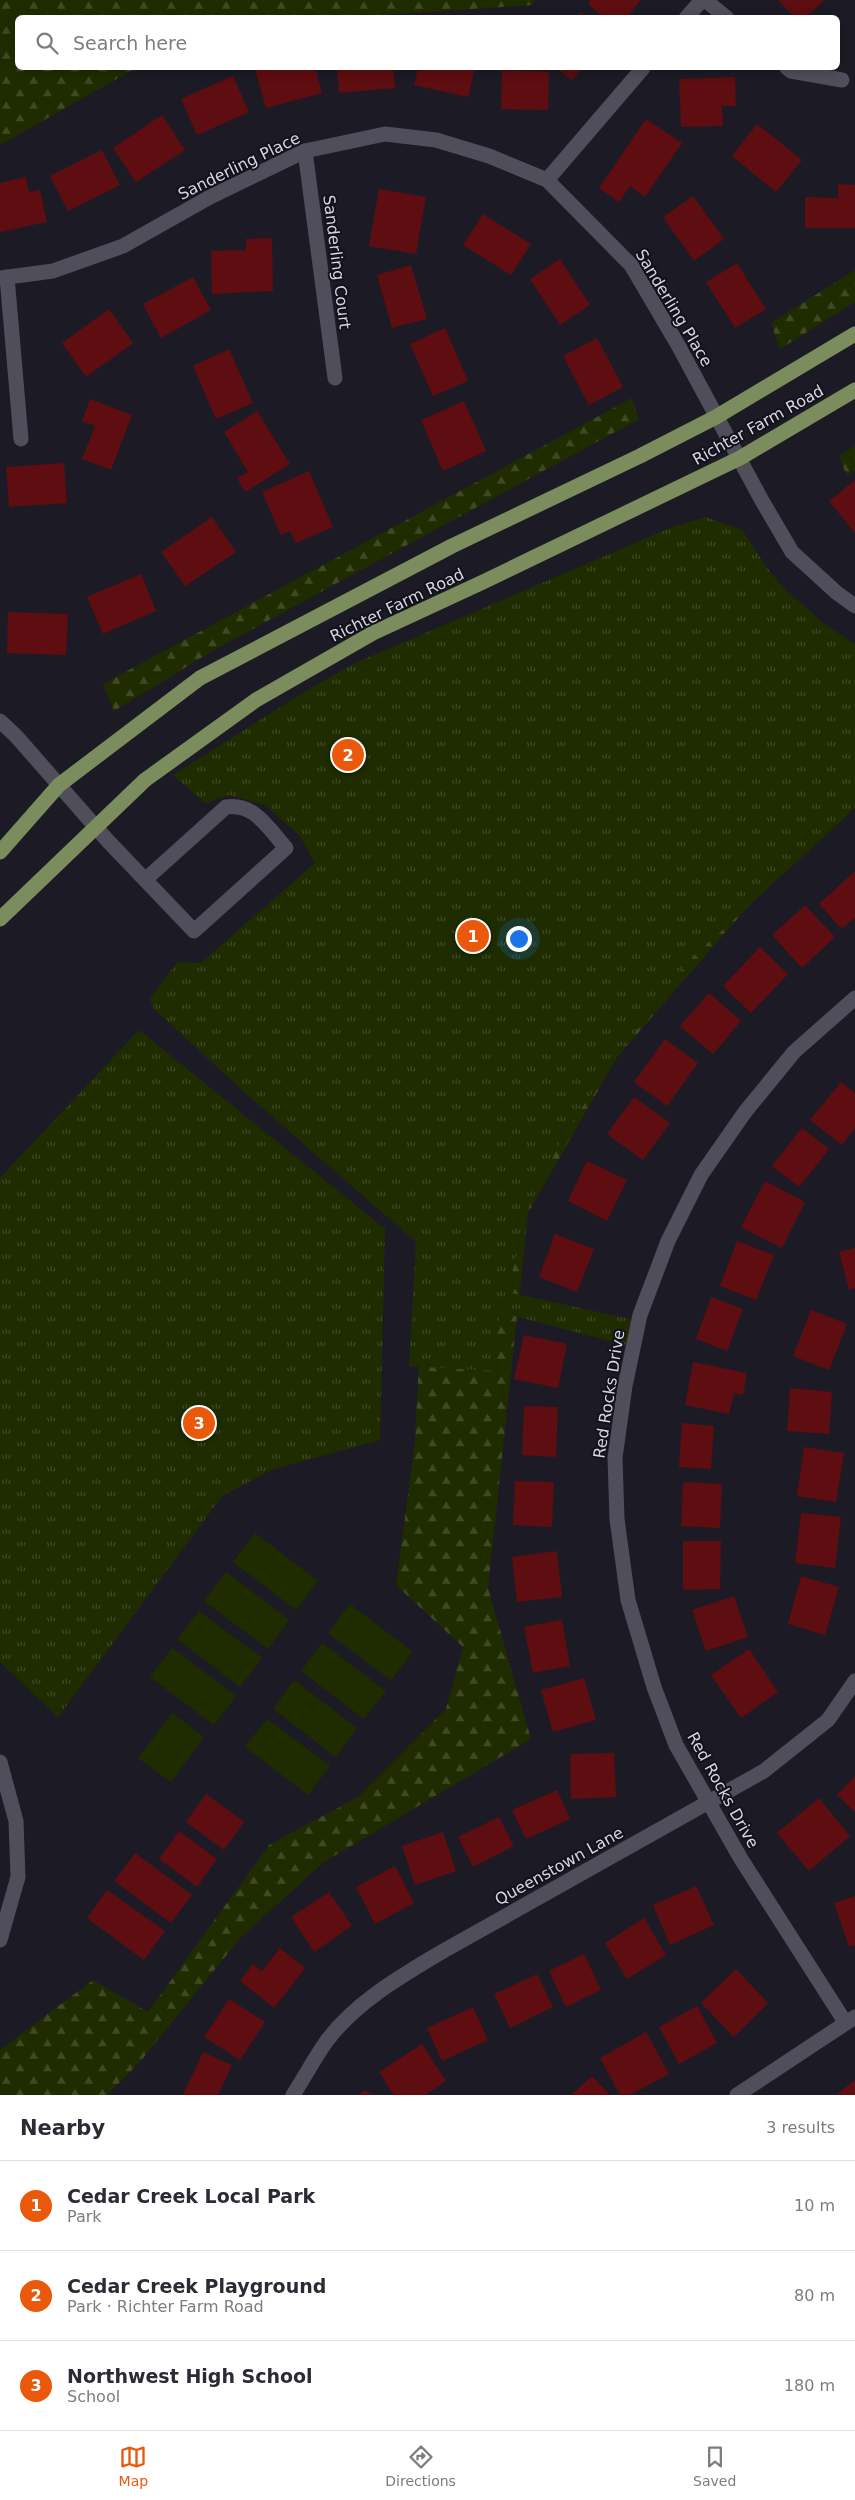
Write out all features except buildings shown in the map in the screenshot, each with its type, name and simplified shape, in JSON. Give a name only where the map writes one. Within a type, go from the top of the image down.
[{"type":"main road","name":"Richter Farm Road","points":[[0,852],[59,785],[200,678],[452,546],[640,456],[716,416],[855,334]]},
{"type":"main road","name":"Richter Farm Road","points":[[0,919],[145,780],[256,700],[364,637],[740,458],[855,390]]},
{"type":"street","points":[[689,15],[704,0],[723,15]]},
{"type":"street","points":[[547,180],[641,70]]},
{"type":"street","points":[[790,70],[842,80]]},
{"type":"street","name":"Sanderling Place","points":[[3,278],[53,271],[123,246],[210,197],[305,151],[386,134],[436,140],[489,156],[547,180],[631,265],[678,345],[792,552],[836,593],[855,606]]},
{"type":"street","name":"Sanderling Court","points":[[305,151],[335,378]]},
{"type":"street","points":[[3,278],[21,439]]},
{"type":"street","points":[[0,721],[16,736],[96,826],[194,931],[286,848],[252,811],[239,805],[226,807],[146,879]]},
{"type":"street","name":"Red Rocks Drive","points":[[850,2020],[708,1803],[676,1746],[654,1687],[628,1600],[617,1519],[614,1458],[625,1386],[640,1315],[668,1241],[701,1175],[745,1112],[794,1052],[855,998]]},
{"type":"street","name":"Queenstown Lane","points":[[293,2095],[327,2041],[351,2016],[406,1973],[764,1771],[828,1720],[855,1681]]},
{"type":"street","points":[[0,1762],[16,1821],[18,1877],[0,1940]]},
{"type":"street","points":[[737,2095],[850,2020]]},
{"type":"green space","points":[[0,0],[535,0],[532,5],[384,15],[15,15],[15,70],[132,70],[0,145]]},
{"type":"green space","points":[[855,270],[855,302],[780,349],[771,323]]},
{"type":"green space","points":[[632,398],[639,419],[214,650],[114,711],[103,684]]},
{"type":"green space","points":[[855,446],[855,470],[847,476],[839,456]]},
{"type":"green space","points":[[705,517],[742,530],[770,572],[787,591],[824,624],[855,644],[855,808],[690,960],[617,1057],[565,1132],[530,1204],[507,1292],[639,1321],[633,1347],[499,1312],[495,1371],[409,1366],[416,1242],[242,1090],[154,1009],[150,999],[177,962],[201,963],[315,863],[300,836],[265,805],[230,795],[205,803],[173,775],[306,691],[353,664],[670,528]]},
{"type":"green space","points":[[752,902],[617,1057],[528,1213],[488,1588],[531,1739],[324,1862],[241,1937],[139,2063],[107,2095],[0,2095],[0,2050],[93,1980],[148,2012],[269,1845],[358,1797],[446,1709],[463,1647],[396,1585],[415,1442],[425,1240],[583,1018]]},
{"type":"green space","points":[[139,1030],[385,1229],[380,1440],[271,1470],[222,1496],[58,1717],[0,1662],[0,1178]]},
{"type":"green space","points":[[255,1533],[318,1581],[296,1610],[233,1562]]},
{"type":"green space","points":[[226,1572],[289,1620],[268,1649],[204,1601]]},
{"type":"green space","points":[[350,1604],[413,1652],[391,1680],[328,1633]]},
{"type":"green space","points":[[199,1611],[262,1658],[240,1687],[177,1639]]},
{"type":"green space","points":[[322,1643],[386,1691],[364,1719],[301,1671]]},
{"type":"green space","points":[[172,1648],[236,1696],[214,1725],[150,1677]]},
{"type":"green space","points":[[294,1680],[357,1728],[336,1757],[273,1709]]},
{"type":"green space","points":[[172,1713],[204,1737],[171,1782],[138,1758]]},
{"type":"green space","points":[[267,1719],[330,1766],[308,1795],[245,1747]]},
{"type":"place","name":"Cedar Creek Playground","points":[[348,755]]},
{"type":"place","name":"Cedar Creek Local Park","points":[[473,936]]},
{"type":"place","name":"Northwest High School","points":[[199,1423]]}]
